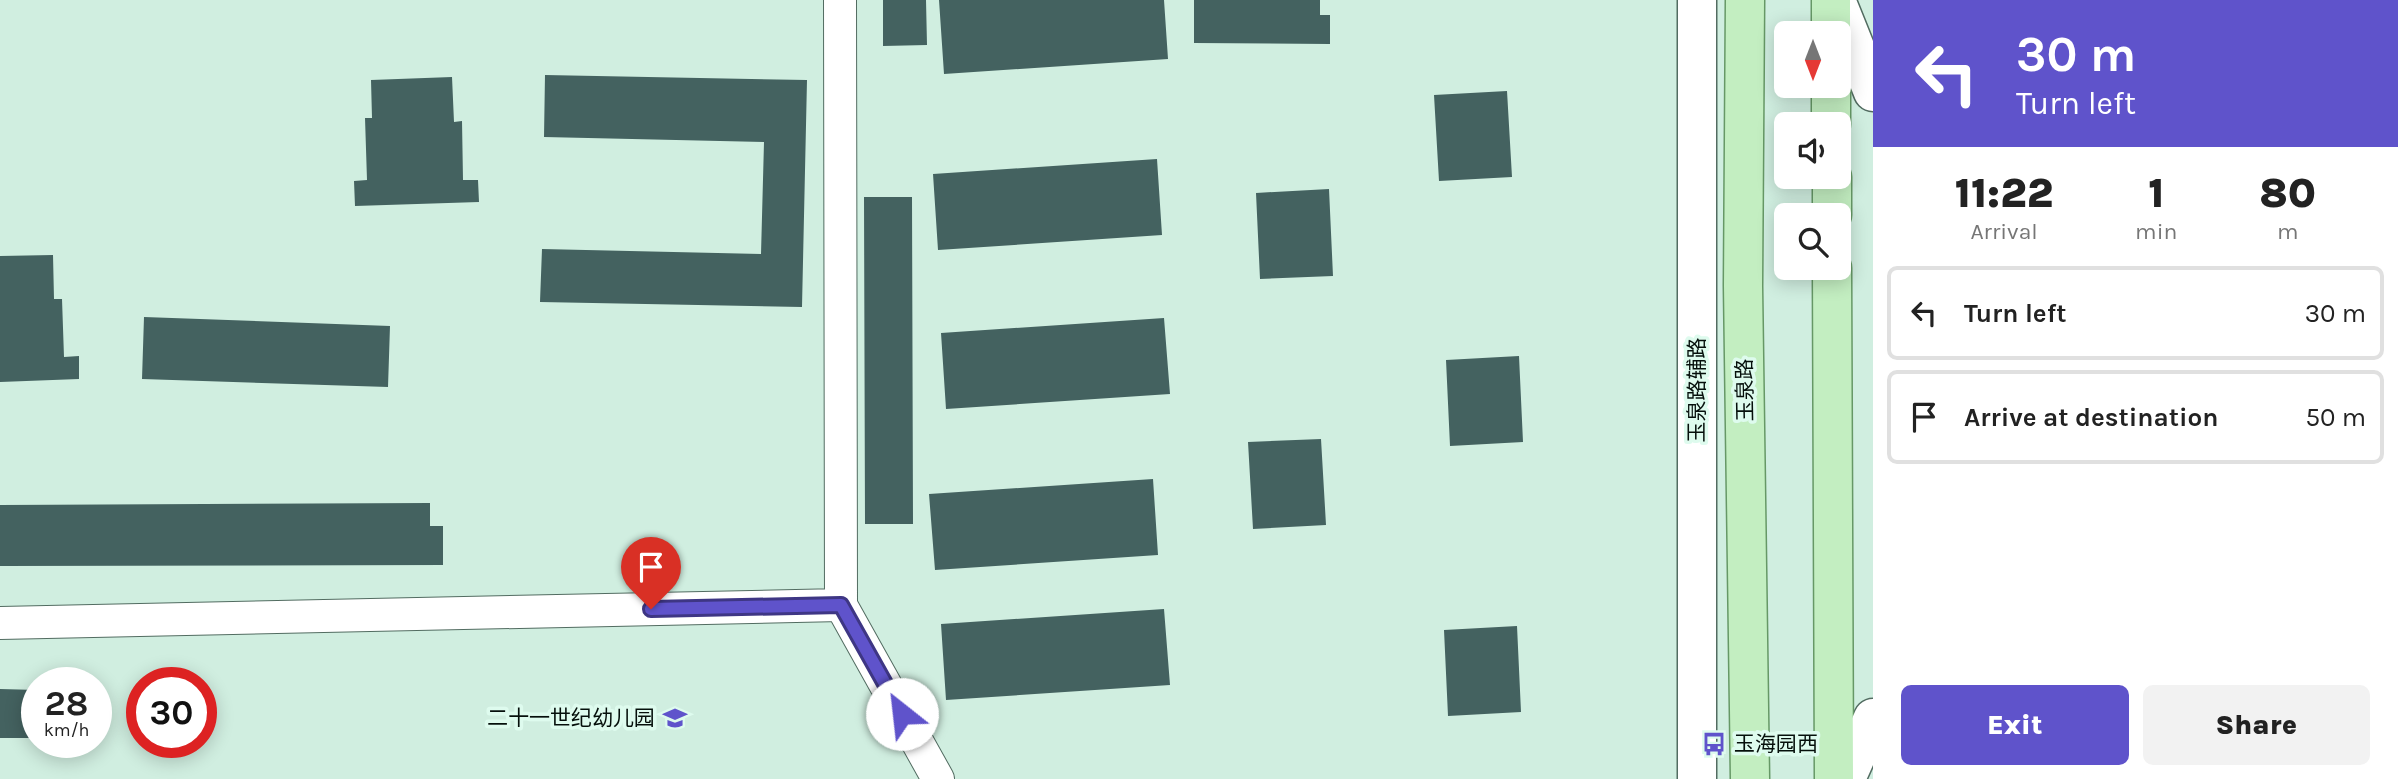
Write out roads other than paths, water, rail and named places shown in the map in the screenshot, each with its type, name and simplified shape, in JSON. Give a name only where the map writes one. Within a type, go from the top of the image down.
[{"type":"main road","name":"玉泉路","points":[[1745,0],[1744,286],[1749,779]]},
{"type":"main road","points":[[1832,21],[1834,0]]},
{"type":"main road","points":[[1832,280],[1834,779]]},
{"type":"street","points":[[840,0],[841,605],[938,779]]},
{"type":"street","name":"玉泉路辅路","points":[[1697,0],[1697,779]]},
{"type":"street","points":[[1834,0],[1873,92]]},
{"type":"street","points":[[1697,432],[1744,286]]},
{"type":"street","points":[[0,623],[841,605]]},
{"type":"street","points":[[1846,779],[1873,718]]},
{"type":"place","name":"二十一世纪幼儿园","points":[[675,718]]},
{"type":"place","name":"玉海园西","points":[[1714,744]]}]
